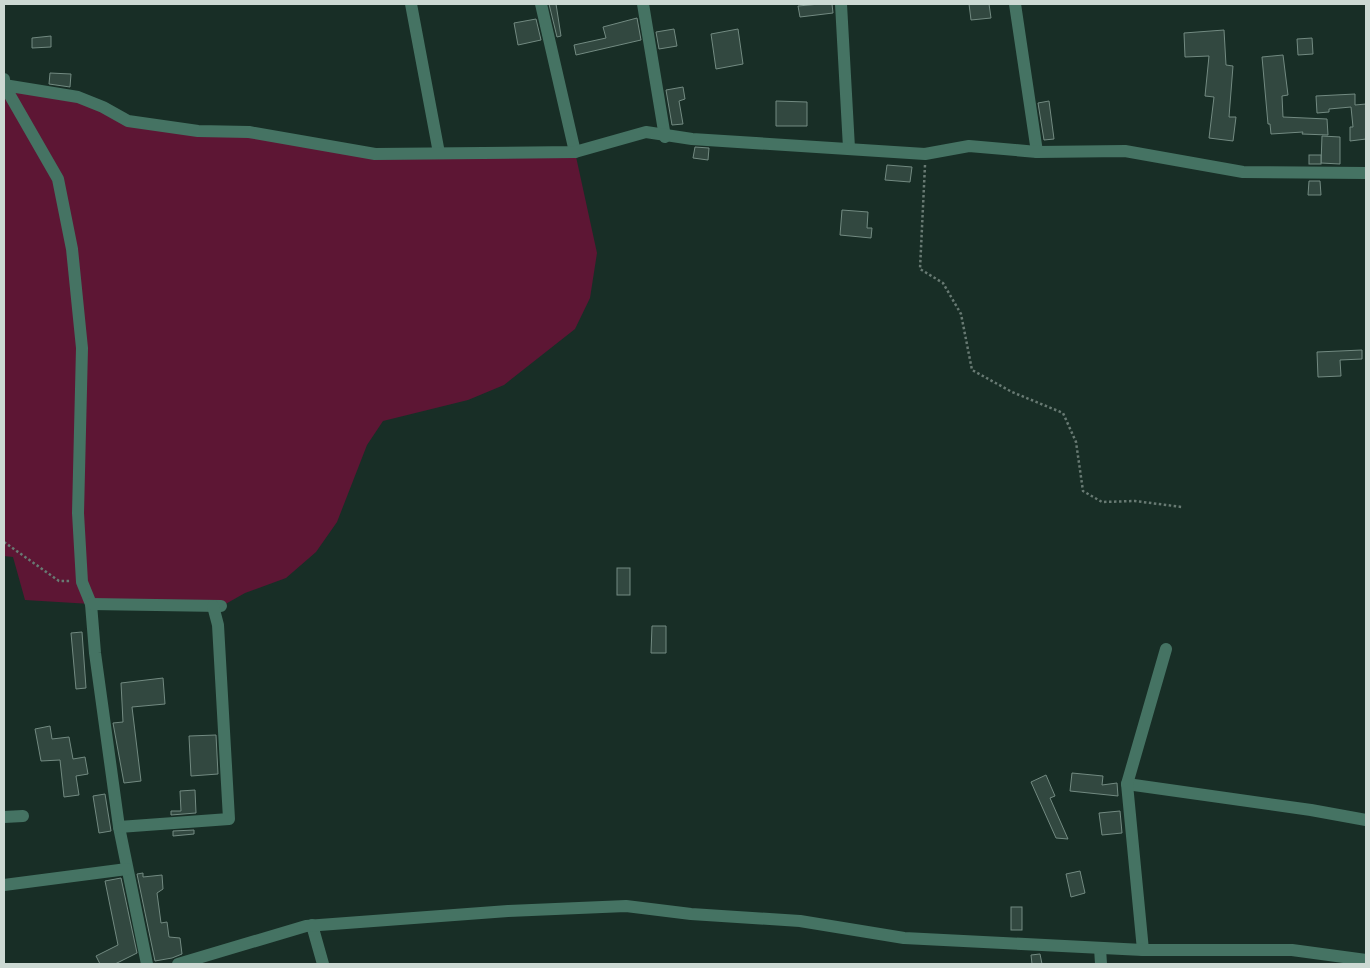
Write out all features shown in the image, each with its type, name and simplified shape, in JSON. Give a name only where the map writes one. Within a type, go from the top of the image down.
[{"type":"street","points":[[411,4],[439,154]]},
{"type":"street","points":[[541,4],[575,152]]},
{"type":"street","points":[[644,4],[665,137]]},
{"type":"street","points":[[841,4],[849,148]]},
{"type":"street","points":[[1015,4],[1037,152]]},
{"type":"street","points":[[4,83],[78,97],[103,107],[128,121],[198,131],[249,132],[375,154],[575,152],[646,132],[665,137],[925,154],[969,146],[1037,152],[1125,151],[1243,172],[1366,173]]},
{"type":"street","points":[[4,83],[58,179],[72,249],[82,348],[78,513],[82,582],[91,604],[94,653],[119,827],[144,963]]},
{"type":"street","points":[[91,604],[217,606],[229,819],[119,827]]},
{"type":"street","points":[[1143,950],[1127,784],[1166,649]]},
{"type":"street","points":[[1127,784],[1311,810],[1366,820]]},
{"type":"street","points":[[4,817],[23,816]]},
{"type":"street","points":[[4,885],[127,869]]},
{"type":"street","points":[[178,964],[312,925],[508,911],[626,906],[690,914],[800,921],[904,938],[1143,950],[1292,950],[1366,960]]},
{"type":"street","points":[[312,925],[322,964]]},
{"type":"street","points":[[1100,948],[1101,964]]},
{"type":"path","points":[[925,154],[920,269],[943,284],[961,314],[972,370],[1012,392],[1063,413],[1076,442],[1084,491],[1102,502],[1135,501],[1182,507]]},
{"type":"path","points":[[4,542],[59,581],[82,582]]},
{"type":"shaded area","points":[[4,79],[78,97],[128,121],[375,154],[575,152],[597,253],[590,298],[575,329],[504,385],[468,400],[383,421],[367,445],[337,522],[316,552],[286,578],[245,593],[222,606],[91,604],[25,600],[13,557],[4,556]]},
{"type":"building","points":[[549,4],[556,4],[561,36],[557,37]]},
{"type":"building","points":[[832,4],[833,13],[800,17],[798,6]]},
{"type":"building","points":[[969,4],[989,4],[991,18],[971,20]]},
{"type":"building","points":[[637,18],[641,40],[576,55],[574,45],[606,38],[603,27]]},
{"type":"building","points":[[536,19],[541,40],[518,45],[514,23]]},
{"type":"building","points":[[674,29],[677,46],[659,49],[656,32]]},
{"type":"building","points":[[738,29],[743,64],[716,69],[711,34]]},
{"type":"building","points":[[1224,30],[1226,65],[1233,66],[1229,117],[1236,117],[1233,141],[1209,138],[1214,97],[1205,96],[1209,56],[1185,57],[1184,33]]},
{"type":"building","points":[[51,36],[51,47],[32,48],[32,38]]},
{"type":"building","points":[[1312,38],[1313,54],[1298,55],[1297,39]]},
{"type":"building","points":[[1283,55],[1288,95],[1282,96],[1283,117],[1327,119],[1328,135],[1302,134],[1303,132],[1271,134],[1270,124],[1268,124],[1262,57]]},
{"type":"building","points":[[50,73],[71,74],[70,87],[49,84]]},
{"type":"building","points":[[683,87],[685,99],[679,101],[683,124],[672,125],[666,90]]},
{"type":"building","points":[[1355,94],[1355,105],[1366,104],[1366,139],[1350,141],[1350,127],[1353,127],[1351,107],[1329,109],[1329,112],[1317,113],[1316,96]]},
{"type":"building","points":[[776,101],[807,102],[807,126],[776,126]]},
{"type":"building","points":[[1049,101],[1054,139],[1044,140],[1038,103]]},
{"type":"building","points":[[1322,136],[1340,137],[1340,164],[1321,163]]},
{"type":"building","points":[[695,147],[709,148],[708,160],[693,158]]},
{"type":"building","points":[[1309,155],[1321,155],[1321,164],[1309,164]]},
{"type":"building","points":[[887,165],[912,167],[910,182],[885,180]]},
{"type":"building","points":[[1309,181],[1320,181],[1321,195],[1308,195]]},
{"type":"building","points":[[842,210],[868,212],[867,228],[872,228],[871,238],[840,235]]},
{"type":"building","points":[[1362,350],[1362,359],[1340,360],[1341,376],[1318,377],[1317,352]]},
{"type":"building","points":[[617,568],[630,568],[630,595],[617,595]]},
{"type":"building","points":[[652,626],[666,626],[666,653],[651,653]]},
{"type":"building","points":[[82,632],[86,688],[76,689],[71,633]]},
{"type":"building","points":[[163,678],[165,704],[132,707],[141,781],[124,783],[113,723],[123,722],[121,683]]},
{"type":"building","points":[[50,726],[52,739],[69,737],[73,759],[85,757],[88,774],[76,776],[79,795],[64,797],[60,760],[41,761],[35,729]]},
{"type":"building","points":[[216,735],[218,774],[191,776],[189,736]]},
{"type":"building","points":[[1072,773],[1103,776],[1102,785],[1117,783],[1118,796],[1070,791]]},
{"type":"building","points":[[1046,775],[1055,796],[1050,798],[1068,839],[1056,838],[1031,782]]},
{"type":"building","points":[[195,790],[196,813],[171,815],[171,811],[181,811],[180,791]]},
{"type":"building","points":[[105,794],[111,831],[99,833],[93,796]]},
{"type":"building","points":[[1120,811],[1122,833],[1102,835],[1099,813]]},
{"type":"building","points":[[194,830],[194,834],[173,836],[173,831]]},
{"type":"building","points":[[1080,871],[1085,893],[1071,897],[1066,874]]},
{"type":"building","points":[[143,873],[143,877],[162,875],[163,889],[157,893],[161,923],[167,922],[169,937],[180,938],[182,954],[155,961],[137,874]]},
{"type":"building","points":[[121,878],[137,953],[115,964],[100,964],[96,956],[118,945],[105,881]]},
{"type":"building","points":[[1011,907],[1022,907],[1022,930],[1011,930]]},
{"type":"building","points":[[1040,954],[1042,964],[1032,964],[1031,955]]}]
